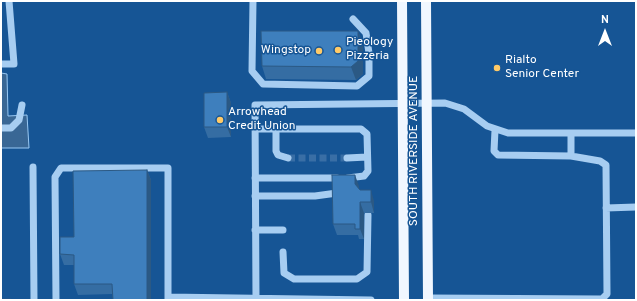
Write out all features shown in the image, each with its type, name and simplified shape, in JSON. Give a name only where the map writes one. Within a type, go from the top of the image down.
[{"type":"main road","name":"SOUTH RIVERSIDE AVENUE","points":[[402,1],[404,300]]},
{"type":"main road","name":"SOUTH RIVERSIDE AVENUE","points":[[426,1],[428,103],[428,299]]},
{"type":"lane","points":[[1,64],[14,64],[9,1]]},
{"type":"lane","points":[[253,1],[252,71],[263,84],[357,86],[369,76],[369,53],[366,34],[353,19]]},
{"type":"lane","points":[[256,299],[255,105],[445,104],[458,106],[470,112],[494,130],[508,133],[636,133]]},
{"type":"lane","points":[[1,128],[11,128],[19,120],[22,105]]},
{"type":"lane","points":[[255,129],[361,129],[367,134],[368,171],[364,176],[345,178]]},
{"type":"lane","points":[[276,129],[276,151],[278,155],[288,158]]},
{"type":"lane","points":[[428,299],[602,299],[607,294],[606,165],[600,161],[571,156],[498,155],[494,151],[494,130]]},
{"type":"lane","points":[[571,133],[571,156]]},
{"type":"lane","points":[[347,158],[367,157]]},
{"type":"lane","points":[[33,167],[34,300]]},
{"type":"lane","points":[[56,300],[55,177],[61,168],[168,168],[168,299],[371,300]]},
{"type":"lane","points":[[255,178],[337,178]]},
{"type":"lane","points":[[255,196],[315,196],[337,193]]},
{"type":"lane","points":[[606,208],[636,207]]},
{"type":"lane","points":[[284,252],[284,273],[294,279],[357,279],[367,272],[368,215]]},
{"type":"lane","points":[[255,230],[283,230]]},
{"type":"water","points":[[1,73],[7,74],[8,116],[27,115],[29,148],[1,148]]},
{"type":"building","points":[[261,31],[358,31],[358,61],[351,67],[262,66]]},
{"type":"building","points":[[227,92],[227,127],[204,127],[204,93]]},
{"type":"building","points":[[147,170],[147,300],[113,300],[112,284],[74,284],[74,255],[60,254],[60,237],[74,237],[73,171]]},
{"type":"building","points":[[332,175],[355,175],[355,184],[360,190],[371,190],[371,202],[360,202],[360,229],[355,229],[355,224],[333,224]]},
{"type":"tunnel","points":[[288,158],[347,158]]},
{"type":"place","name":"Pieology Pizzeria","points":[[338,50]]},
{"type":"place","name":"Wingstop","points":[[319,51]]},
{"type":"place","name":"Rialto Senior Center","points":[[497,68]]},
{"type":"place","name":"Arrowhead Credit Union","points":[[220,120]]}]
